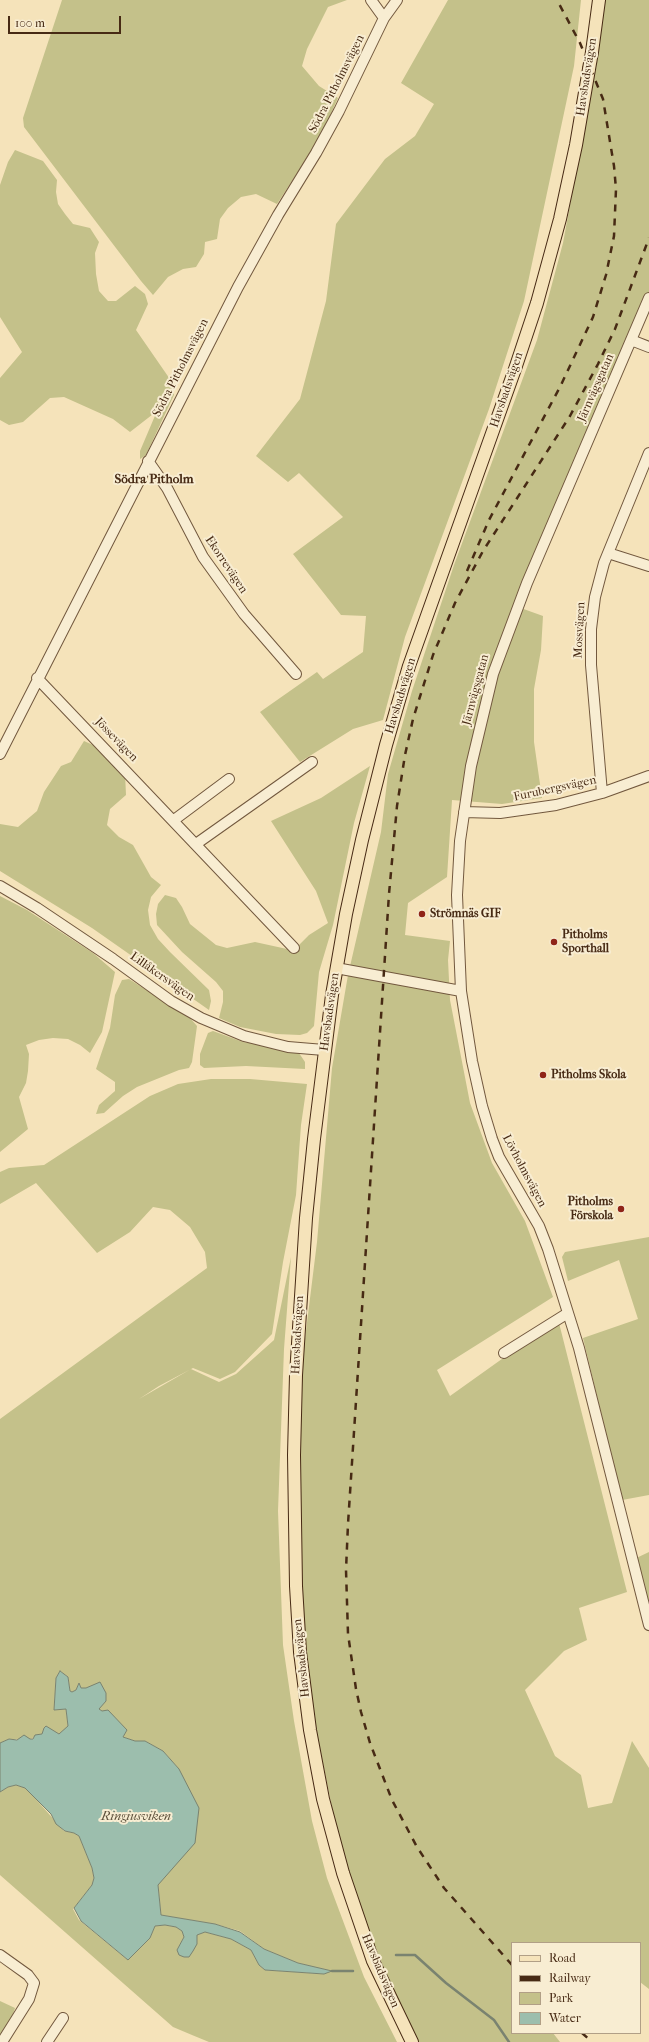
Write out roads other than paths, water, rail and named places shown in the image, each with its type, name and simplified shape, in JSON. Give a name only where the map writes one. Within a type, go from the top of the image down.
[{"type":"main road","name":"Havsbadsvägen","points":[[412,2042],[373,1960],[343,1873],[323,1799],[310,1730],[300,1652],[294,1518],[296,1375],[306,1218],[324,1050],[336,968],[362,840],[386,745],[409,666],[515,369],[539,296],[562,212],[576,145],[592,52],[599,0]]},
{"type":"street","points":[[371,0],[384,18]]},
{"type":"street","name":"Södra Pitholmsvägen","points":[[0,754],[238,287],[339,111],[384,18],[397,0]]},
{"type":"street","name":"Järnvägsgatan","points":[[461,991],[458,894],[460,842],[471,766],[482,714],[506,636],[583,449],[649,298]]},
{"type":"street","points":[[631,340],[649,347]]},
{"type":"street","name":"Mossvägen","points":[[602,793],[591,665],[591,629],[595,597],[608,553],[648,456]]},
{"type":"street","name":"Ekorrevägen","points":[[148,461],[167,488],[203,557],[244,614],[296,674]]},
{"type":"street","points":[[608,553],[649,566]]},
{"type":"street","name":"Jössevägen","points":[[38,678],[294,948]]},
{"type":"street","points":[[196,844],[312,762]]},
{"type":"street","name":"Furubergsvägen","points":[[464,812],[514,812],[578,800],[649,776]]},
{"type":"street","points":[[174,820],[229,779]]},
{"type":"street","name":"Lillåkersvägen","points":[[0,886],[37,908],[113,959],[171,1001],[201,1018],[244,1036],[288,1047],[324,1050]]},
{"type":"street","points":[[336,968],[461,991]]},
{"type":"street","name":"Lövholmsvägen","points":[[461,991],[476,1082],[492,1139],[504,1167],[532,1213],[544,1238],[579,1348],[649,1625]]},
{"type":"street","points":[[504,1354],[568,1313]]},
{"type":"street","points":[[0,1955],[28,1975],[34,1983],[29,1999],[2,2042]]},
{"type":"street","points":[[47,2042],[63,2018]]},
{"type":"water","name":"Ringiusviken","points":[[60,1671],[68,1677],[70,1691],[72,1692],[76,1690],[79,1683],[81,1688],[86,1688],[100,1682],[106,1693],[106,1701],[99,1709],[102,1711],[108,1710],[127,1730],[123,1737],[135,1741],[145,1741],[163,1751],[179,1769],[199,1808],[195,1843],[158,1885],[161,1915],[215,1924],[240,1932],[264,1949],[298,1963],[332,1971],[324,1974],[265,1970],[259,1965],[251,1950],[231,1939],[205,1932],[197,1935],[197,1944],[193,1951],[189,1957],[184,1957],[179,1955],[177,1950],[184,1937],[182,1931],[176,1927],[165,1925],[155,1926],[150,1938],[128,1960],[81,1921],[74,1908],[92,1885],[94,1878],[92,1868],[79,1836],[65,1831],[56,1824],[51,1814],[25,1788],[16,1785],[8,1787],[0,1792],[0,1743],[9,1739],[17,1740],[24,1735],[30,1739],[33,1739],[35,1735],[42,1734],[46,1726],[59,1734],[68,1726],[66,1709],[54,1710],[56,1678]]},
{"type":"waterway","points":[[396,1955],[415,1955],[446,1983],[494,2020],[509,2042]]},
{"type":"waterway","points":[[332,1971],[353,1971]]},
{"type":"railway","points":[[467,571],[489,520],[560,387],[593,317],[606,275],[614,236],[616,189],[614,166],[603,99],[580,43],[557,0]]},
{"type":"railway","points":[[511,1964],[444,1888],[417,1847],[392,1800],[370,1743],[361,1712],[348,1634],[346,1570],[348,1524],[389,894],[397,806],[405,755],[413,719],[433,655],[455,603],[483,551],[570,416],[598,364],[615,329],[649,238]]},
{"type":"railway","points":[[583,2034],[592,2042]]},
{"type":"place","name":"Strömnäs GIF","points":[[422,914]]},
{"type":"place","name":"Pitholms Sporthall","points":[[554,942]]},
{"type":"place","name":"Pitholms Skola","points":[[543,1075]]},
{"type":"place","name":"Pitholms Förskola","points":[[621,1209]]},
{"type":"district","name":"Södra Pitholm","points":[[154,480]]}]
